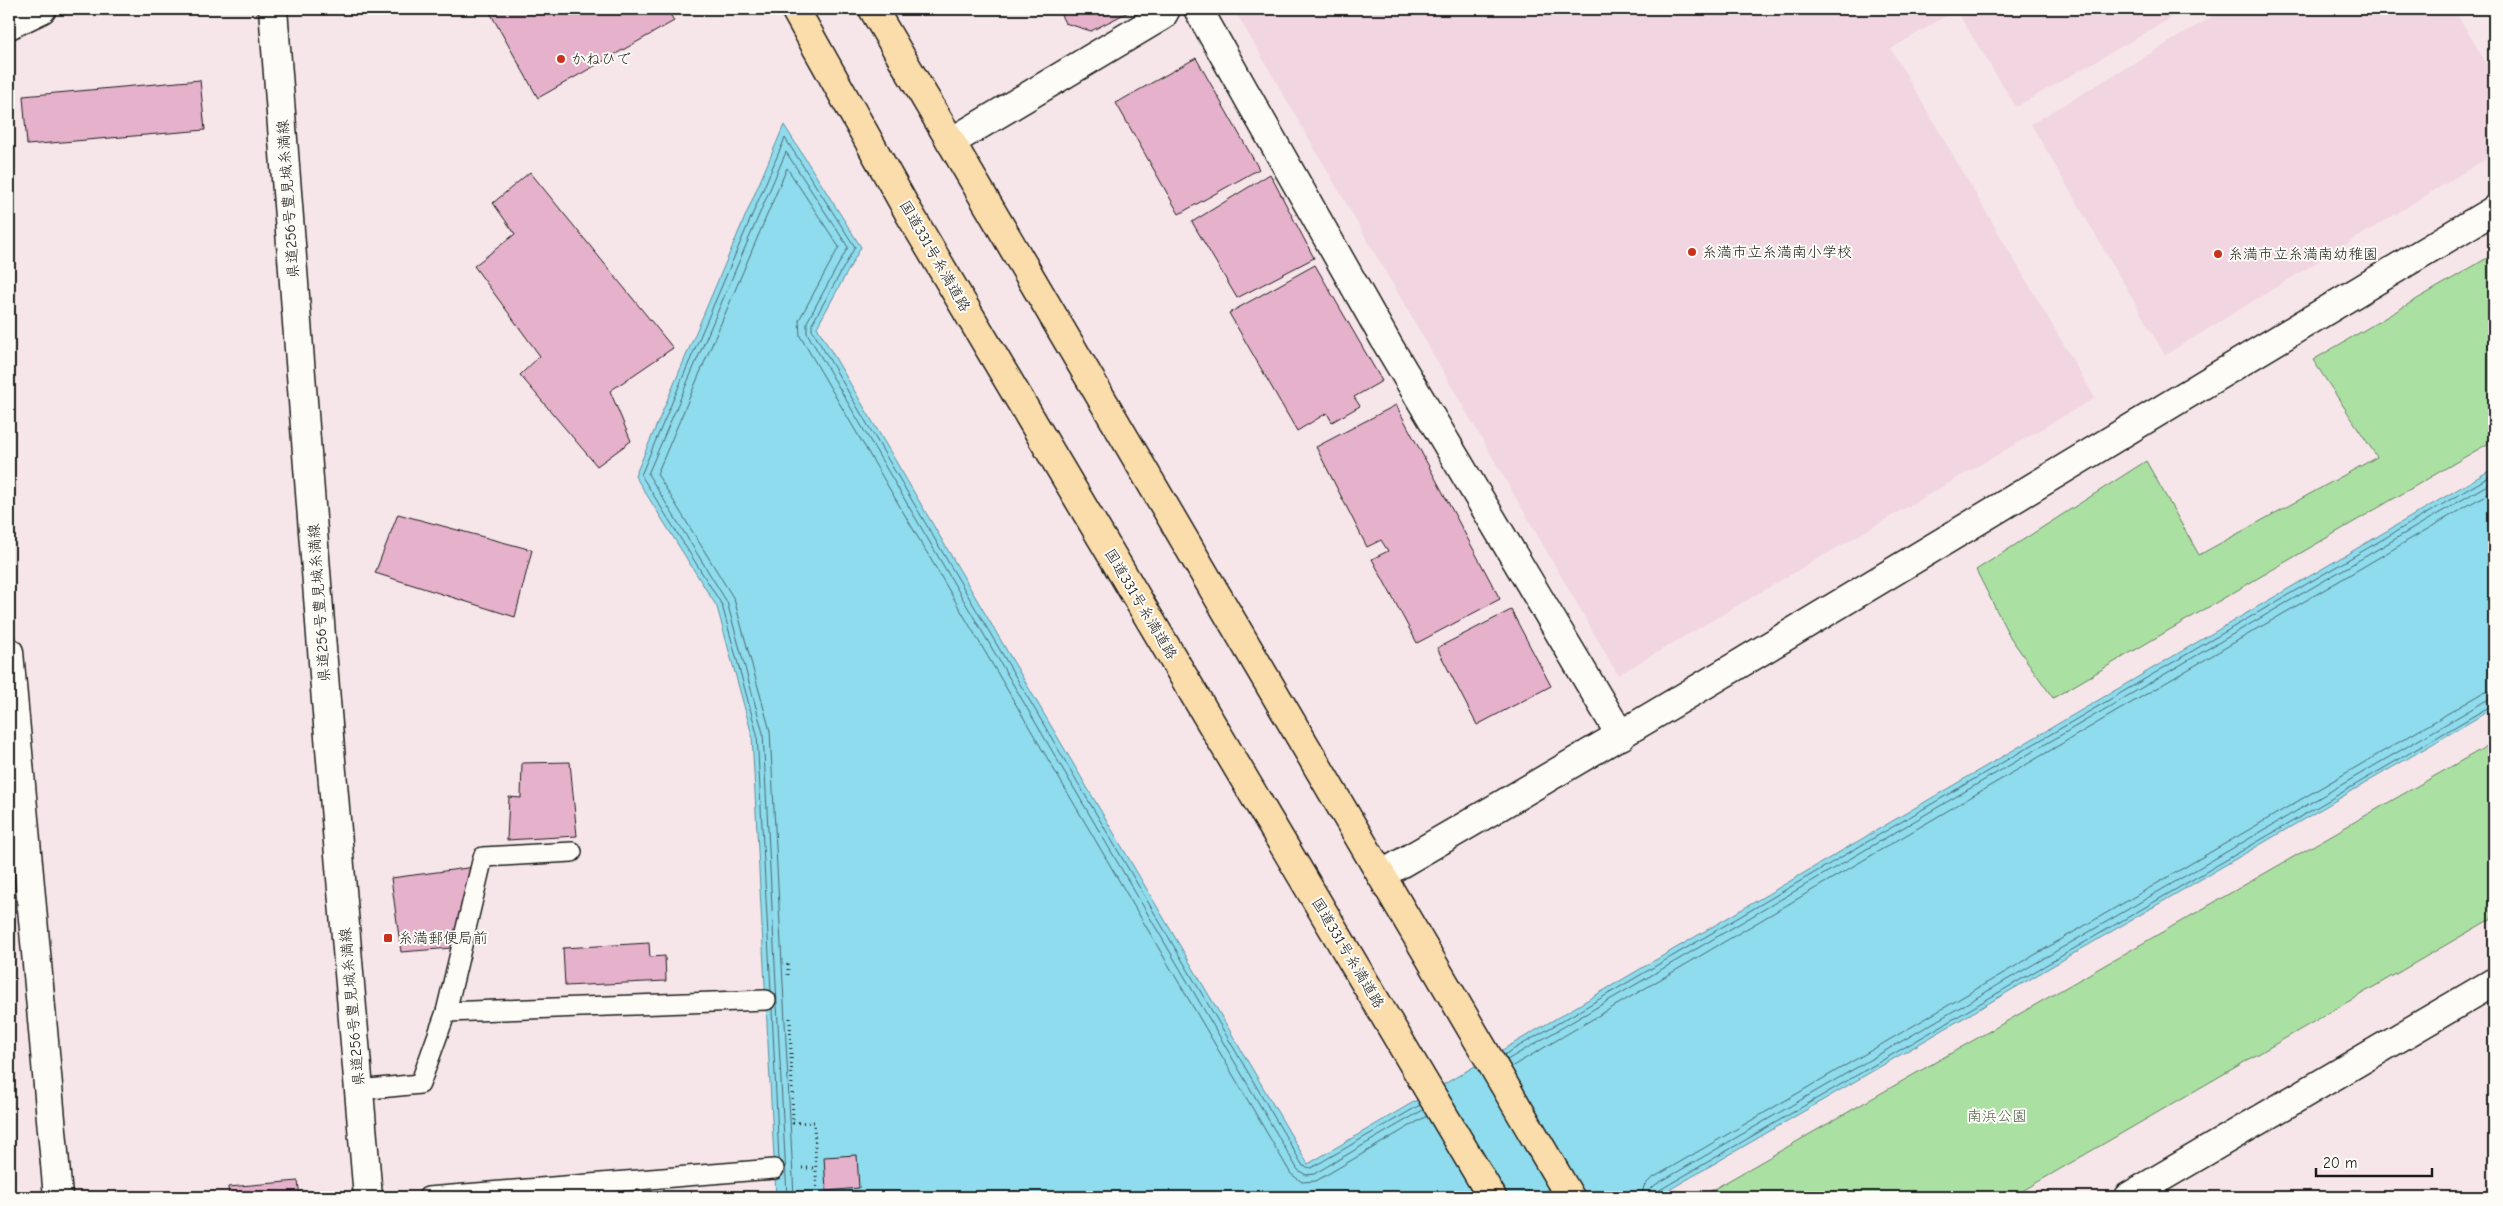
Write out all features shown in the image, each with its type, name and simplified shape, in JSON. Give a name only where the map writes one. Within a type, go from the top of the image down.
[{"type":"highway","name":"国道331号糸満道路","points":[[795,9],[910,213],[1492,1197]]},
{"type":"highway","points":[[874,9],[1570,1197]]},
{"type":"street","points":[[9,25],[42,9]]},
{"type":"street","name":"県道256号豊見城糸満線","points":[[273,9],[327,711],[368,1197]]},
{"type":"street","points":[[947,133],[1162,16],[1166,9]]},
{"type":"street","points":[[1198,9],[1388,345],[1621,736]]},
{"type":"street","points":[[1381,876],[1621,736],[2167,404],[2494,210]]},
{"type":"street","points":[[9,652],[58,1197]]},
{"type":"street","points":[[2128,1197],[2494,982]]},
{"type":"lane","points":[[359,1090],[420,1084],[446,1012],[483,857],[572,852]]},
{"type":"lane","points":[[446,1012],[766,1000]]},
{"type":"lane","points":[[428,1197],[774,1170]]},
{"type":"path","points":[[788,964],[789,982]]},
{"type":"path","points":[[790,1009],[793,1123],[814,1122],[817,1197]]},
{"type":"shaded area","name":"糸満市立糸満南小学校","points":[[1249,9],[2187,9],[2016,107],[1956,10],[1891,49],[2095,398],[1618,675],[1238,16]]},
{"type":"shaded area","name":"糸満市立糸満南幼稚園","points":[[2225,9],[2454,9],[2494,76],[2494,154],[2165,355],[2031,124]]},
{"type":"green space","points":[[2494,254],[2494,440],[2053,698],[2010,637],[1976,570],[2146,461],[2199,555],[2377,457],[2313,360]]},
{"type":"green space","name":"南浜公園","points":[[2494,742],[2494,917],[2012,1197],[1700,1197]]},
{"type":"water","points":[[784,125],[861,247],[817,327],[1308,1164],[2494,468],[2494,708],[1657,1197],[776,1197],[752,735],[717,607],[635,476]]},
{"type":"building","name":"かねひで","points":[[488,9],[667,9],[674,21],[538,98]]},
{"type":"building","points":[[1058,9],[1134,9],[1091,31],[1065,23]]},
{"type":"building","points":[[1196,58],[1259,169],[1179,214],[1116,103]]},
{"type":"building","points":[[200,80],[205,130],[27,145],[23,96]]},
{"type":"building","points":[[530,172],[673,348],[610,391],[631,441],[597,466],[520,375],[540,356],[474,266],[515,234],[493,203]]},
{"type":"building","points":[[1270,174],[1314,258],[1237,298],[1192,222]]},
{"type":"building","points":[[1315,265],[1382,381],[1354,397],[1360,406],[1332,422],[1327,413],[1297,431],[1229,313]]},
{"type":"building","points":[[1396,405],[1500,599],[1417,643],[1372,559],[1388,551],[1381,540],[1367,547],[1316,447]]},
{"type":"building","points":[[398,514],[532,550],[515,617],[375,573]]},
{"type":"building","points":[[1511,610],[1551,686],[1477,725],[1437,648]]},
{"type":"building","points":[[570,762],[577,836],[507,840],[509,797],[521,798],[522,763]]},
{"type":"building","points":[[475,867],[452,948],[401,952],[391,878]]},
{"type":"building","points":[[649,943],[650,957],[665,956],[666,981],[565,986],[563,948]]},
{"type":"building","points":[[857,1155],[859,1188],[826,1191],[824,1157]]},
{"type":"building","points":[[298,1181],[300,1197],[229,1197],[228,1187]]},
{"type":"place","name":"かねひで","points":[[561,59]]},
{"type":"place","name":"糸満市立糸満南小学校","points":[[1692,252]]},
{"type":"place","name":"糸満市立糸満南幼稚園","points":[[2218,254]]},
{"type":"place","name":"糸満郵便局前","points":[[388,938]]}]
